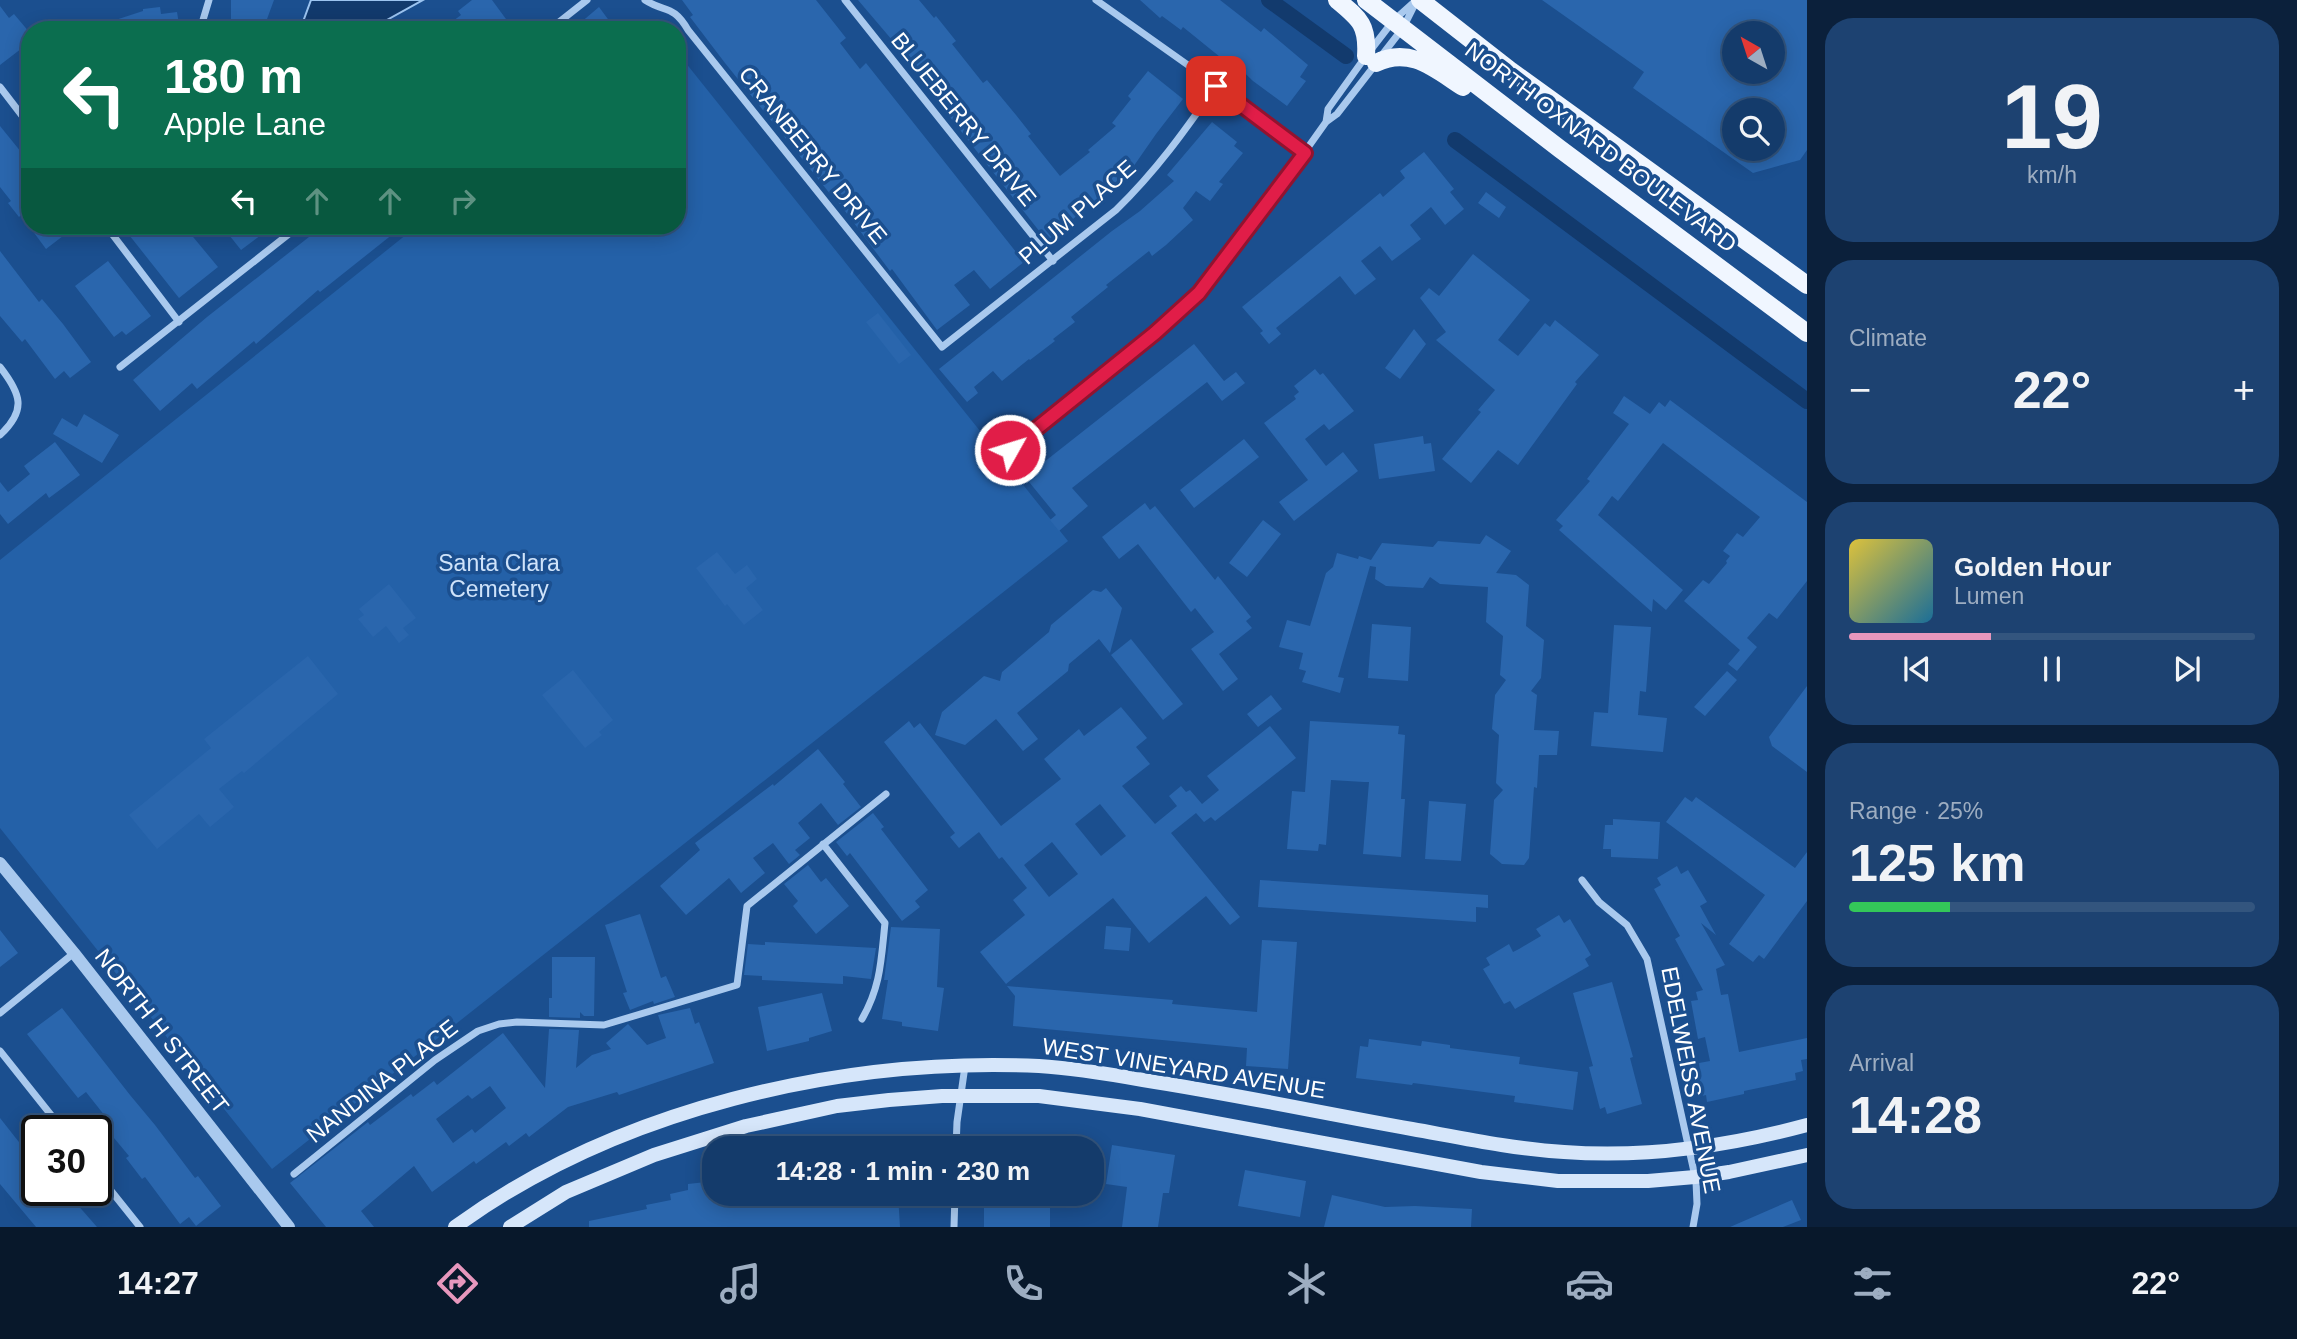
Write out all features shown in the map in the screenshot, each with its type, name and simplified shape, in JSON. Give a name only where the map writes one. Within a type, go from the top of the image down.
[{"type":"main road","points":[[1337,0],[1359,19],[1365,29],[1371,60],[1416,58],[1560,149]]},
{"type":"main road","name":"NORTH OXNARD BOULEVARD","points":[[1366,0],[1807,333]]},
{"type":"main road","name":"NORTH OXNARD BOULEVARD","points":[[1417,0],[1807,285]]},
{"type":"main road","name":"WEST VINEYARD AVENUE","points":[[455,1227],[552,1166],[644,1128],[739,1097],[839,1077],[965,1066],[1041,1066],[1133,1078],[1486,1143],[1565,1152],[1645,1153],[1724,1143],[1807,1125]]},
{"type":"main road","name":"WEST VINEYARD AVENUE","points":[[510,1227],[566,1192],[654,1156],[746,1126],[837,1107],[888,1100],[1039,1096],[1140,1109],[1482,1172],[1558,1181],[1648,1181],[1695,1177],[1807,1155]]},
{"type":"street","points":[[203,21],[209,0]]},
{"type":"street","points":[[560,21],[587,0]]},
{"type":"street","name":"CRANBERRY DRIVE","points":[[645,0],[672,11],[683,21]]},
{"type":"street","name":"BLUEBERRY DRIVE","points":[[845,0],[1053,261]]},
{"type":"street","points":[[1096,0],[1305,153]]},
{"type":"street","points":[[1371,60],[1417,0]]},
{"type":"street","points":[[1010,450],[1155,333],[1199,293],[1326,122],[1337,114],[1371,60],[1417,0]]},
{"type":"street","name":"CRANBERRY DRIVE","points":[[686,26],[942,347]]},
{"type":"street","name":"PLUM PLACE","points":[[942,347],[1116,210],[1168,155],[1216,86]]},
{"type":"street","points":[[0,87],[21,114]]},
{"type":"street","points":[[113,235],[178,321]]},
{"type":"street","points":[[120,367],[288,235]]},
{"type":"street","points":[[0,367],[19,396],[18,411],[12,424],[0,435]]},
{"type":"street","name":"NANDINA PLACE","points":[[294,1174],[443,1054],[478,1031],[517,1022],[604,1025],[737,985],[747,906],[886,794]]},
{"type":"street","points":[[823,844],[885,923],[879,982],[862,1019]]},
{"type":"street","name":"NORTH H STREET","points":[[0,863],[289,1227]]},
{"type":"street","name":"EDELWEISS AVENUE","points":[[1582,880],[1599,902],[1627,925],[1647,959],[1695,1177],[1697,1204],[1693,1227]]},
{"type":"street","points":[[0,1013],[74,953]]},
{"type":"street","points":[[0,1051],[51,1115]]},
{"type":"street","points":[[958,1136],[965,1066]]},
{"type":"street","points":[[112,1192],[139,1227]]},
{"type":"street","points":[[954,1227],[955,1206]]},
{"type":"green space","name":"Santa Clara Cemetery","points":[[686,63],[1068,541],[272,1169],[0,828],[0,560],[406,235],[686,235]]},
{"type":"shaded area","points":[[311,0],[423,0],[385,21],[303,21]]},
{"type":"building","points":[[231,0],[274,0],[266,21],[231,21]]},
{"type":"building","points":[[472,0],[492,0],[507,21],[453,21],[461,15],[458,11]]},
{"type":"building","points":[[682,0],[816,0],[846,38],[840,43],[860,69],[866,63],[1024,262],[990,289],[974,270],[954,285],[970,305],[937,330],[892,269],[890,271],[836,199],[725,63],[690,17],[693,15]]},
{"type":"building","points":[[858,0],[919,0],[956,41],[952,44],[983,83],[987,80],[1016,115],[1031,134],[1028,136],[1060,176],[1116,126],[1112,123],[1131,99],[1128,96],[1148,71],[1183,99],[1131,170],[1047,241],[896,48],[898,47]]},
{"type":"building","points":[[1140,0],[1220,0],[1261,32],[1264,28],[1308,65],[1300,77],[1306,81],[1287,106],[1253,81],[1228,57],[1225,61],[1183,27],[1181,30],[1162,16],[1160,18]]},
{"type":"building","points":[[1542,0],[1807,0],[1807,150],[1800,160],[1753,173],[1736,161],[1785,161],[1785,98],[1722,98],[1722,151],[1633,88],[1644,72]]},
{"type":"building","points":[[0,6],[9,18],[14,14],[21,22],[21,49],[0,65]]},
{"type":"building","points":[[160,7],[161,14],[177,12],[178,21],[112,21],[143,9]]},
{"type":"building","points":[[599,7],[609,21],[582,21]]},
{"type":"building","points":[[1212,122],[1237,142],[1234,146],[1243,153],[1219,182],[1223,184],[1210,201],[1196,191],[1183,208],[1193,220],[1166,245],[1152,256],[1149,251],[1106,285],[1108,287],[1071,317],[1075,322],[1053,339],[1055,341],[1002,381],[993,371],[974,387],[978,393],[967,402],[939,369],[1140,211],[1174,181],[1167,175]]},
{"type":"building","points":[[0,126],[21,152],[19,217],[0,187]]},
{"type":"building","points":[[1424,152],[1454,189],[1450,192],[1464,209],[1445,225],[1431,207],[1410,225],[1421,239],[1392,261],[1380,246],[1361,261],[1376,279],[1355,295],[1340,276],[1276,328],[1281,334],[1269,344],[1260,333],[1263,331],[1242,307],[1380,193],[1383,197],[1405,178],[1400,171]]},
{"type":"building","points":[[1486,192],[1506,207],[1499,218],[1478,203]]},
{"type":"building","points":[[36,235],[64,235],[46,249]]},
{"type":"building","points":[[129,235],[191,235],[218,267],[179,298]]},
{"type":"building","points":[[229,235],[261,235],[241,250]]},
{"type":"building","points":[[312,235],[392,235],[320,292],[318,290],[256,344],[254,341],[197,389],[192,383],[160,411],[133,380],[207,317]]},
{"type":"building","points":[[0,251],[39,302],[42,299],[63,324],[91,362],[70,378],[64,371],[55,379],[25,339],[22,342],[0,316]]},
{"type":"building","points":[[1473,254],[1530,300],[1498,340],[1518,356],[1545,323],[1550,327],[1555,320],[1599,355],[1575,382],[1577,384],[1518,465],[1498,450],[1471,483],[1442,459],[1481,412],[1478,410],[1495,390],[1436,340],[1446,332],[1420,298],[1429,288],[1439,296]]},
{"type":"building","points":[[108,261],[151,316],[126,335],[122,331],[114,337],[75,286]]},
{"type":"building","points":[[878,313],[911,355],[899,364],[866,322]]},
{"type":"building","points":[[1414,329],[1426,344],[1400,379],[1385,368]]},
{"type":"building","points":[[1194,344],[1224,381],[1236,372],[1245,383],[1222,401],[1207,382],[1072,488],[1088,506],[1059,531],[1050,520],[1056,515],[1025,477]]},
{"type":"building","points":[[1315,369],[1320,375],[1323,373],[1354,411],[1329,430],[1324,424],[1305,439],[1326,466],[1343,452],[1358,471],[1294,521],[1279,502],[1308,480],[1264,423],[1296,399],[1294,396],[1299,392],[1294,386]]},
{"type":"building","points":[[1624,396],[1650,414],[1659,402],[1665,407],[1670,400],[1807,502],[1807,581],[1777,619],[1769,613],[1747,638],[1757,647],[1737,671],[1728,664],[1740,650],[1684,601],[1703,580],[1709,584],[1730,556],[1723,551],[1737,533],[1743,537],[1760,517],[1663,443],[1618,501],[1612,496],[1598,515],[1683,590],[1666,610],[1653,599],[1652,612],[1559,530],[1563,526],[1556,520],[1590,481],[1587,479],[1629,424],[1613,413]]},
{"type":"building","points":[[84,414],[119,435],[102,463],[53,434],[62,418],[77,427]]},
{"type":"building","points":[[1423,436],[1424,444],[1431,443],[1435,471],[1379,479],[1374,444]]},
{"type":"building","points":[[1244,439],[1259,457],[1194,508],[1180,490]]},
{"type":"building","points":[[55,442],[80,475],[49,498],[46,493],[8,524],[0,514],[0,482],[8,492],[30,474],[24,466]]},
{"type":"building","points":[[1145,503],[1150,510],[1155,506],[1215,580],[1218,576],[1251,617],[1246,621],[1252,628],[1219,654],[1238,679],[1223,691],[1191,649],[1214,632],[1195,608],[1191,612],[1138,544],[1119,559],[1102,537]]},
{"type":"building","points":[[1263,520],[1281,534],[1247,577],[1229,563]]},
{"type":"building","points":[[1486,535],[1511,551],[1496,573],[1516,575],[1529,585],[1526,626],[1544,640],[1541,678],[1531,691],[1537,695],[1534,730],[1559,731],[1557,755],[1539,755],[1529,858],[1524,865],[1502,864],[1490,854],[1494,800],[1503,790],[1496,783],[1499,735],[1492,729],[1495,695],[1506,680],[1500,675],[1503,636],[1486,622],[1488,587],[1440,584],[1430,577],[1423,588],[1386,586],[1375,579],[1376,567],[1370,566],[1338,677],[1344,678],[1340,693],[1302,682],[1306,671],[1299,669],[1303,653],[1279,647],[1287,620],[1310,626],[1326,573],[1333,567],[1337,553],[1371,560],[1382,543],[1433,547],[1438,541],[1480,544]]},
{"type":"building","points":[[717,552],[735,574],[747,565],[757,579],[746,588],[763,610],[744,625],[727,604],[725,606],[696,568]]},
{"type":"building","points":[[389,584],[416,618],[403,628],[409,635],[399,643],[386,626],[373,637],[358,619],[364,615],[359,609]]},
{"type":"building","points":[[1106,588],[1122,608],[1110,653],[1099,639],[1069,664],[1068,671],[1017,713],[1038,739],[1023,751],[996,719],[965,745],[935,735],[942,712],[984,676],[1000,681],[1002,672],[1049,632],[1051,625],[1093,590],[1101,592]]},
{"type":"building","points":[[1372,624],[1411,627],[1408,681],[1368,678]]},
{"type":"building","points":[[1614,625],[1651,627],[1646,692],[1640,691],[1638,715],[1667,718],[1663,752],[1591,746],[1594,712],[1608,713]]},
{"type":"building","points":[[1131,639],[1183,704],[1163,720],[1111,655]]},
{"type":"building","points":[[308,656],[338,694],[244,773],[242,771],[219,789],[234,807],[210,827],[199,814],[157,849],[129,815],[211,748],[204,739]]},
{"type":"building","points":[[573,670],[613,720],[599,732],[602,735],[585,748],[542,695]]},
{"type":"building","points":[[1727,671],[1737,680],[1705,716],[1694,707]]},
{"type":"building","points":[[1807,686],[1807,772],[1772,746],[1769,737]]},
{"type":"building","points":[[1271,695],[1282,709],[1258,727],[1247,714]]},
{"type":"building","points":[[1121,707],[1147,738],[1136,747],[1150,764],[1122,786],[1155,824],[1177,806],[1169,796],[1181,786],[1186,792],[1190,790],[1202,804],[1219,790],[1207,776],[1270,726],[1296,758],[1215,821],[1211,817],[1204,822],[1196,813],[1171,833],[1240,917],[1230,925],[1206,896],[1149,943],[1113,898],[1006,984],[980,952],[1025,915],[1013,900],[1027,888],[1002,857],[999,859],[979,832],[959,848],[950,837],[955,833],[884,742],[909,721],[914,728],[920,723],[1001,826],[1061,779],[1044,759],[1079,729],[1084,736]],"holes":[[[1100,804],[1126,836],[1101,856],[1075,824]],[[1052,842],[1078,874],[1049,897],[1024,865]]]},
{"type":"building","points":[[1310,721],[1399,726],[1398,734],[1405,735],[1401,857],[1363,854],[1369,782],[1331,780],[1326,845],[1319,844],[1318,851],[1287,849],[1292,791],[1305,792]]},
{"type":"building","points":[[818,749],[861,807],[838,825],[821,803],[798,823],[810,838],[795,850],[800,855],[789,864],[773,843],[753,858],[765,873],[741,893],[729,878],[686,915],[660,886],[700,850],[695,843],[773,784],[774,786]]},
{"type":"building","points":[[1685,797],[1692,802],[1696,797],[1795,868],[1807,852],[1807,901],[1764,959],[1759,955],[1753,962],[1729,944],[1765,895],[1666,822]]},
{"type":"building","points":[[1429,801],[1466,804],[1461,861],[1425,859]]},
{"type":"building","points":[[873,813],[884,827],[881,829],[928,890],[915,901],[920,907],[902,921],[850,853],[847,856],[836,842]]},
{"type":"building","points":[[1613,819],[1660,822],[1658,859],[1611,857],[1611,849],[1603,849],[1605,825],[1613,825]]},
{"type":"building","points":[[808,865],[821,882],[826,878],[849,906],[816,934],[793,906],[798,901],[784,884]]},
{"type":"building","points":[[1677,866],[1681,874],[1688,870],[1707,902],[1700,906],[1716,935],[1701,923],[1725,965],[1716,969],[1721,995],[1728,994],[1739,1052],[1807,1038],[1807,1059],[1801,1060],[1803,1071],[1795,1073],[1796,1080],[1707,1102],[1706,1095],[1698,1097],[1693,1072],[1700,1071],[1699,1063],[1710,1061],[1705,1037],[1698,1039],[1691,1001],[1698,1000],[1696,992],[1703,990],[1675,939],[1680,936],[1654,889],[1661,885],[1657,878]]},
{"type":"building","points":[[1260,880],[1488,895],[1488,908],[1476,907],[1476,922],[1258,907]]},
{"type":"building","points":[[640,914],[661,978],[666,976],[675,997],[654,1004],[653,1001],[630,1010],[623,993],[627,992],[605,925]]},
{"type":"building","points":[[1559,915],[1564,923],[1570,919],[1591,955],[1585,959],[1589,966],[1515,1009],[1510,1001],[1504,1004],[1483,969],[1490,965],[1486,958],[1509,944],[1513,952],[1519,949],[1541,936],[1536,929]]},
{"type":"building","points":[[1106,926],[1131,928],[1129,951],[1104,949]]},
{"type":"building","points":[[891,927],[940,929],[937,987],[944,988],[938,1031],[902,1026],[902,1022],[882,1019],[888,980],[884,980]]},
{"type":"building","points":[[0,930],[18,953],[0,967]]},
{"type":"building","points":[[1262,940],[1297,942],[1288,1069],[1246,1066],[1247,1048],[1013,1026],[1015,996],[1007,986],[1173,1000],[1172,1004],[1257,1012]]},
{"type":"building","points":[[765,942],[876,948],[871,979],[843,976],[843,984],[762,980],[762,976],[744,975],[748,944],[765,945]]},
{"type":"building","points":[[552,957],[595,957],[594,1016],[584,1016],[580,1012],[580,1018],[549,1017]]},
{"type":"building","points":[[1612,982],[1633,1057],[1630,1058],[1642,1104],[1607,1114],[1605,1107],[1600,1109],[1589,1067],[1593,1066],[1573,993]]},
{"type":"building","points":[[822,993],[832,1031],[809,1038],[809,1041],[767,1051],[758,1007]]},
{"type":"building","points":[[62,1008],[195,1178],[198,1176],[221,1206],[196,1226],[189,1217],[180,1224],[145,1177],[142,1179],[126,1158],[129,1156],[112,1136],[112,1115],[104,1115],[86,1092],[78,1098],[27,1034]]},
{"type":"building","points":[[690,1008],[695,1024],[699,1022],[714,1063],[619,1095],[617,1092],[568,1107],[529,1137],[526,1133],[509,1146],[506,1142],[476,1164],[474,1161],[432,1192],[414,1166],[361,1211],[374,1227],[326,1227],[290,1183],[368,1122],[370,1125],[411,1094],[413,1097],[434,1081],[437,1085],[503,1033],[545,1088],[549,1029],[579,1030],[576,1068],[592,1055],[611,1049],[606,1043],[628,1024],[647,1045],[666,1038],[658,1015]],"holes":[[[490,1086],[506,1108],[475,1133],[472,1129],[453,1143],[436,1119],[468,1095],[472,1099]]]},
{"type":"building","points":[[1369,1039],[1421,1046],[1422,1041],[1450,1045],[1450,1048],[1520,1057],[1519,1064],[1578,1072],[1573,1110],[1514,1102],[1515,1096],[1356,1078],[1360,1046],[1368,1047]]},
{"type":"building","points":[[0,1118],[21,1145],[21,1206],[79,1206],[97,1227],[36,1227],[0,1184]]},
{"type":"building","points":[[1016,1134],[1044,1136],[981,1136]]},
{"type":"building","points":[[1112,1145],[1175,1155],[1169,1193],[1163,1193],[1158,1227],[1122,1227],[1127,1187],[1106,1184]]},
{"type":"building","points":[[1245,1170],[1306,1181],[1300,1217],[1238,1206]]},
{"type":"building","points":[[702,1182],[702,1206],[899,1206],[900,1227],[589,1227],[589,1221],[647,1209],[646,1205],[671,1200],[670,1194],[688,1190],[688,1184]]},
{"type":"building","points":[[1332,1195],[1385,1207],[1472,1209],[1471,1227],[1324,1227]]},
{"type":"building","points":[[1792,1200],[1801,1220],[1783,1227],[1730,1227]]},
{"type":"building","points":[[984,1206],[1050,1206],[1050,1227],[984,1227]]},
{"type":"waterway","points":[[1269,0],[1346,56]]},
{"type":"waterway","points":[[1455,140],[1807,401]]},
{"type":"route","points":[[1010,450],[1155,333],[1199,293],[1305,153],[1216,86]]}]
